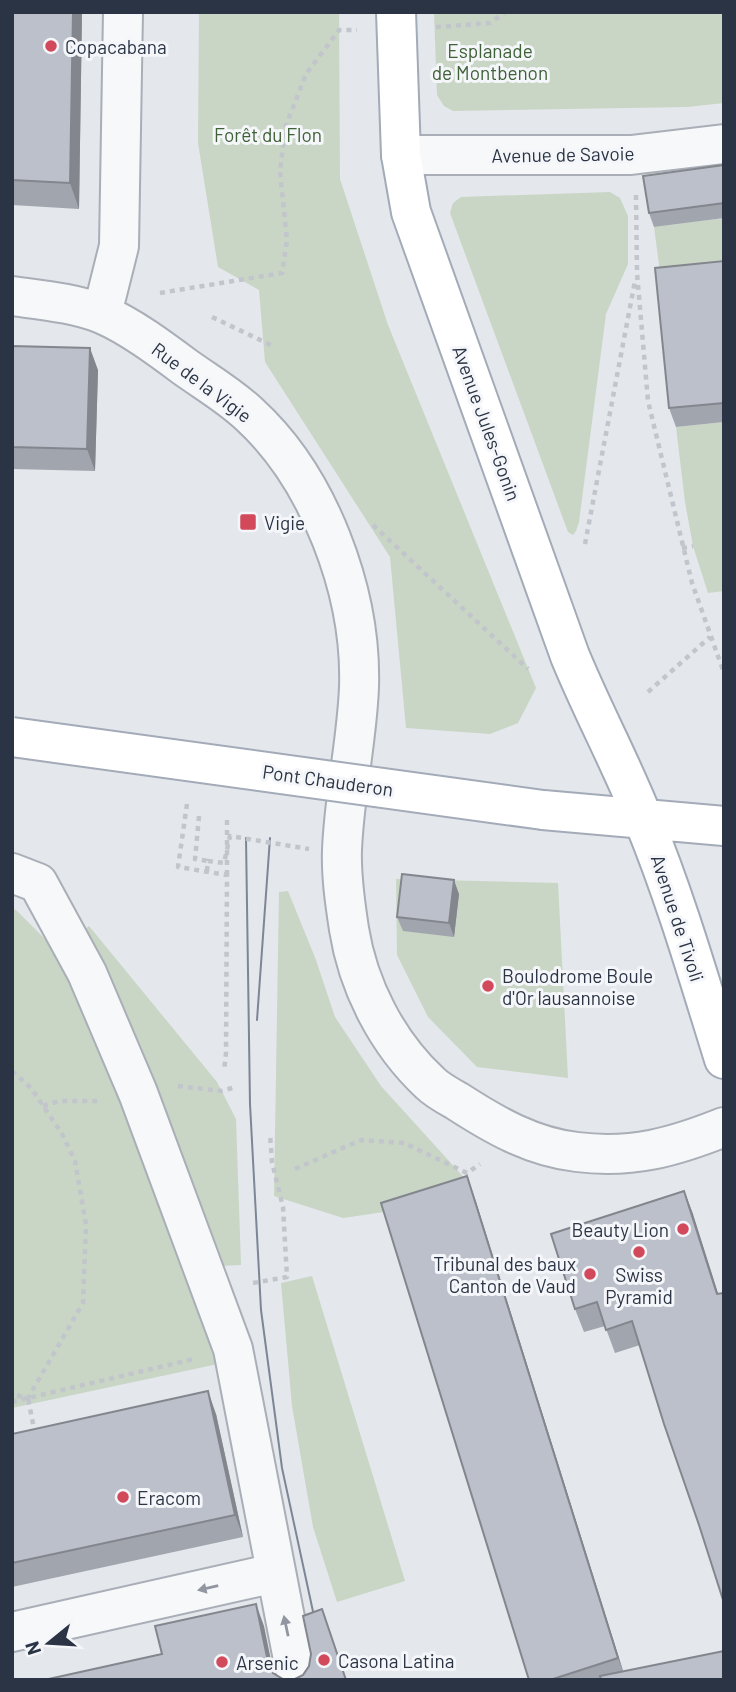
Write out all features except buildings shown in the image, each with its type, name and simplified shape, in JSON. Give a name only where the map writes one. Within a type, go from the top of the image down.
[{"type":"main road","name":"Avenue Jules-Gonin","points":[[397,12],[401,155],[411,212],[570,656],[643,819]]},
{"type":"main road","name":"Pont Chauderon","points":[[12,737],[543,810],[724,826]]},
{"type":"main road","name":"Avenue de Tivoli","points":[[643,819],[673,896],[724,1059]]},
{"type":"street","points":[[102,314],[119,246],[123,12]]},
{"type":"street","name":"Avenue de Savoie","points":[[401,155],[631,155],[724,144]]},
{"type":"street","name":"Rue de la Vigie","points":[[12,296],[61,303],[102,314],[153,344],[248,412],[279,445],[321,515],[348,588],[356,630],[359,686],[343,843],[344,894],[355,959],[366,992],[392,1038],[431,1084],[499,1129],[541,1144],[576,1152],[619,1154],[669,1147],[724,1127]]},
{"type":"street","points":[[12,873],[38,883],[88,973],[138,1093],[233,1349],[297,1680]]},
{"type":"street","points":[[12,1632],[275,1573]]},
{"type":"path","points":[[431,28],[491,23],[505,12]]},
{"type":"path","points":[[160,293],[282,273],[287,240],[280,172],[285,128],[306,74],[339,30],[358,30]]},
{"type":"path","points":[[636,190],[637,274],[648,401],[682,548],[724,673]]},
{"type":"path","points":[[585,544],[637,274]]},
{"type":"path","points":[[212,317],[275,347]]},
{"type":"path","points":[[366,519],[537,676]]},
{"type":"path","points":[[682,548],[693,546]]},
{"type":"path","points":[[648,692],[711,636]]},
{"type":"path","points":[[192,761],[178,867],[227,875]]},
{"type":"path","points":[[199,816],[195,859],[224,863],[230,836],[309,849]]},
{"type":"path","points":[[224,1071],[227,820]]},
{"type":"path","points":[[207,871],[208,861]]},
{"type":"path","points":[[12,1070],[31,1088],[62,1133],[75,1161],[86,1225],[83,1303],[27,1398],[36,1438]]},
{"type":"path","points":[[168,1087],[221,1091],[236,1087]]},
{"type":"path","points":[[43,1106],[59,1101],[101,1101]]},
{"type":"path","points":[[211,1292],[287,1277],[283,1207],[272,1162],[270,1134]]},
{"type":"path","points":[[295,1169],[361,1140],[404,1143],[467,1173],[480,1164]]},
{"type":"path","points":[[12,1402],[233,1349]]},
{"type":"path","points":[[12,1394],[27,1398]]},
{"type":"green space","name":"Forêt du Flon","points":[[199,12],[339,12],[340,179],[388,325],[536,688],[518,723],[490,734],[406,728],[390,557],[265,362],[259,290],[218,267],[198,143]]},
{"type":"green space","name":"Esplanade de Montbenon","points":[[434,12],[724,12],[724,103],[687,107],[453,111],[444,106],[437,95]]},
{"type":"green space","points":[[610,192],[620,198],[628,216],[628,264],[606,314],[579,522],[573,535],[568,532],[450,213],[453,203],[461,197]]},
{"type":"green space","points":[[724,218],[724,281],[662,287],[654,227]]},
{"type":"green space","points":[[724,422],[724,591],[708,593],[693,546],[676,427]]},
{"type":"green space","name":"Boulodrome Boule d'Or lausannoise","points":[[396,879],[558,883],[568,1078],[477,1067],[428,1017],[397,955]]},
{"type":"green space","points":[[288,891],[316,960],[335,1017],[381,1086],[468,1182],[472,1199],[343,1218],[274,1196],[279,892]]},
{"type":"green space","points":[[12,909],[88,982],[218,1364],[12,1408]]},
{"type":"green space","points":[[89,926],[217,1082],[236,1119],[241,1265],[219,1266],[84,930]]},
{"type":"green space","points":[[312,1276],[405,1581],[337,1602],[313,1527],[292,1406],[281,1283]]},
{"type":"tram line","points":[[246,838],[250,1104],[261,1310],[282,1468],[317,1630]]},
{"type":"tram line","points":[[257,1020],[270,838]]},
{"type":"place","name":"Copacabana","points":[[51,46]]},
{"type":"place","name":"Vigie","points":[[248,522]]},
{"type":"place","name":"Boulodrome Boule d'Or lausannoise","points":[[488,986]]},
{"type":"place","name":"Beauty Lion","points":[[683,1229]]},
{"type":"place","name":"Swiss Pyramid","points":[[639,1252]]},
{"type":"place","name":"Tribunal des baux Canton de Vaud","points":[[590,1274]]},
{"type":"place","name":"Eracom","points":[[123,1497]]},
{"type":"place","name":"Casona Latina","points":[[324,1660]]},
{"type":"place","name":"Arsenic","points":[[222,1662]]}]
